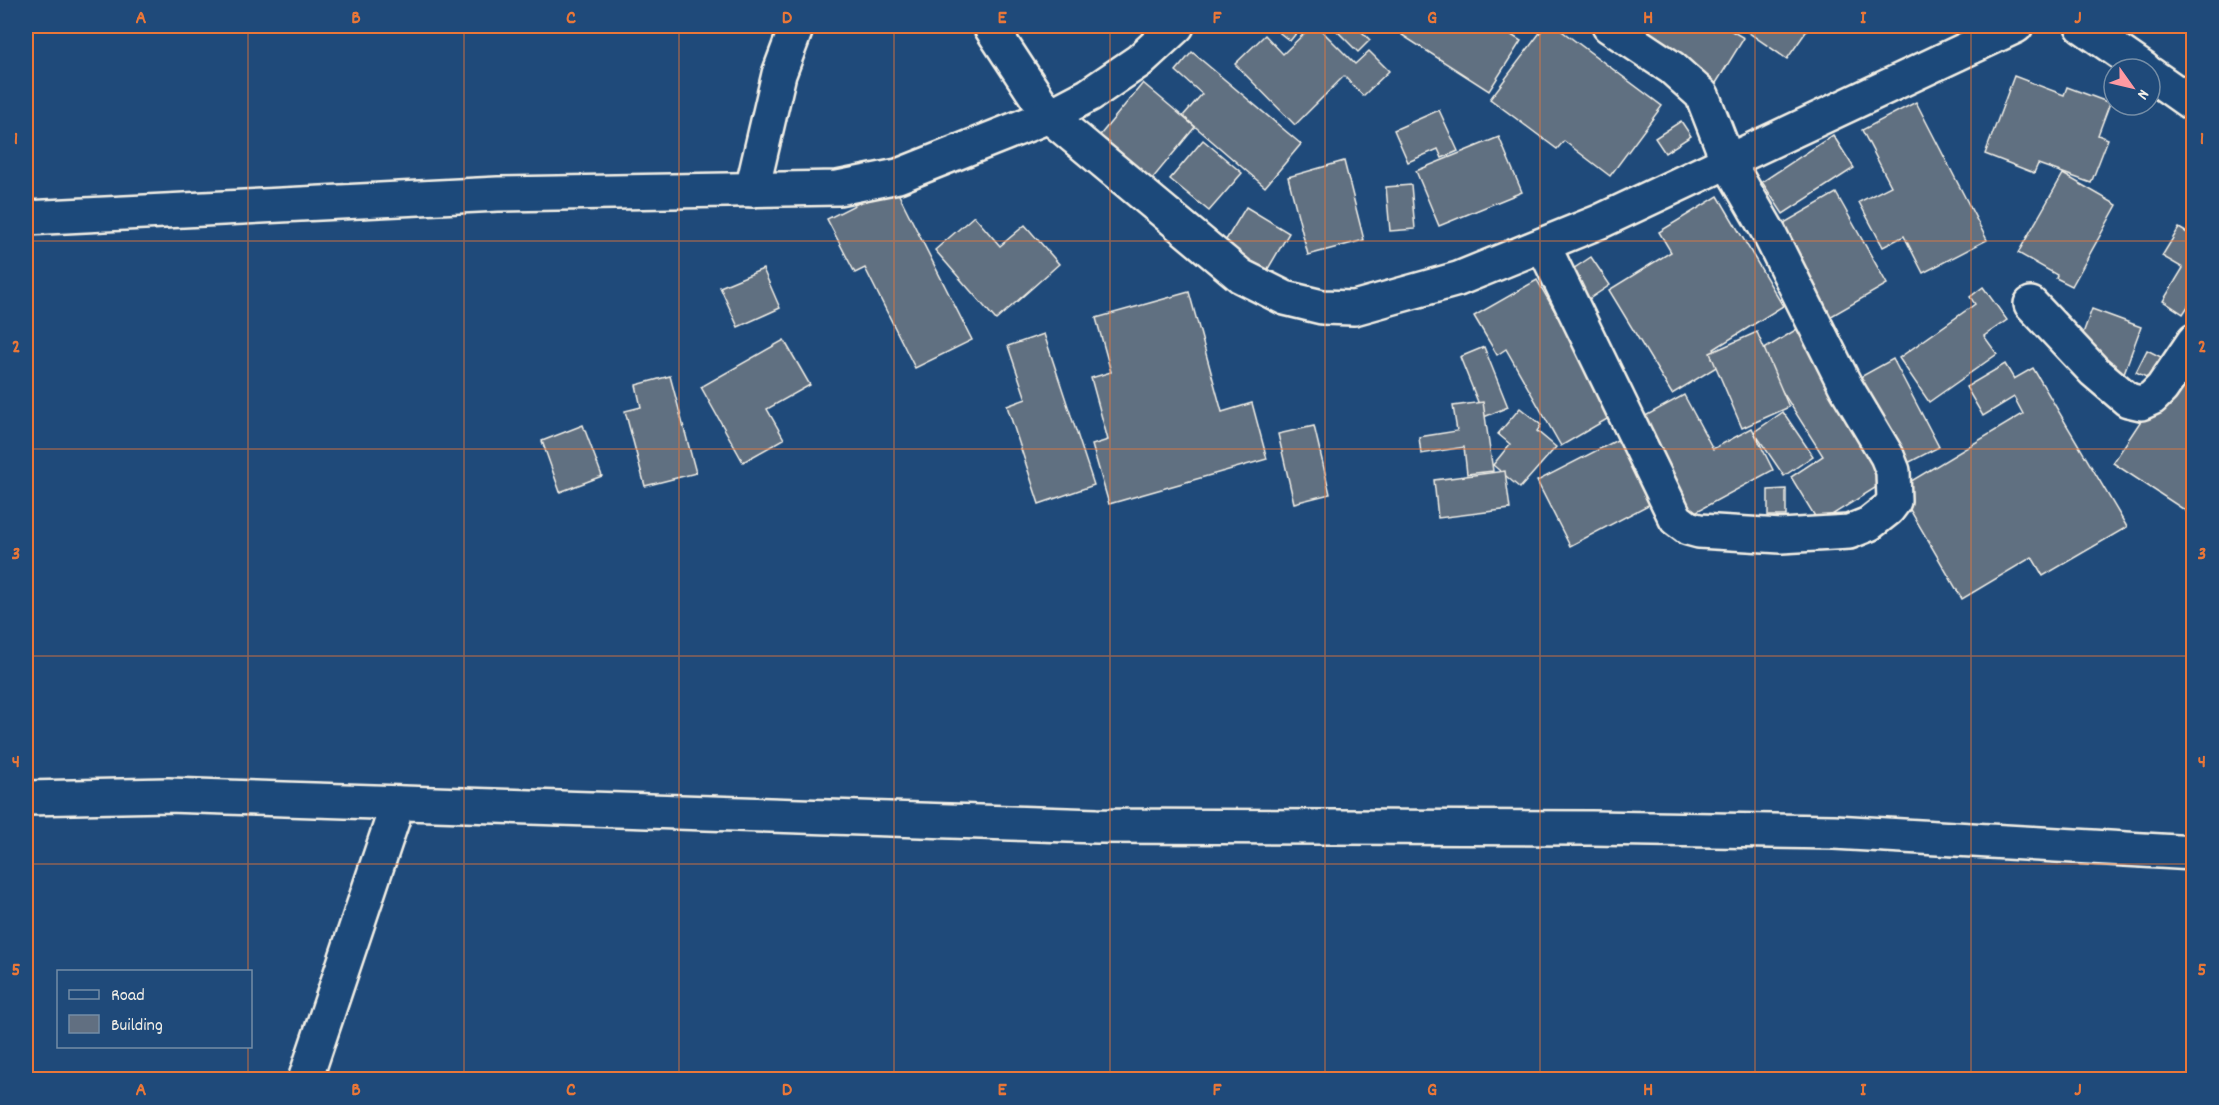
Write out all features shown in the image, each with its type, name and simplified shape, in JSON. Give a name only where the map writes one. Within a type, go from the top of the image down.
[{"type":"street","points":[[752,190],[779,74],[797,26]]},
{"type":"street","points":[[990,26],[1049,116],[1241,276],[1285,298],[1322,307],[1354,308],[1458,279],[1601,221],[2016,26]]},
{"type":"street","points":[[26,218],[498,194],[838,188],[898,176],[1049,116],[1089,94],[1139,61],[1177,26]]},
{"type":"street","points":[[1543,245],[1676,519],[1688,528],[1700,531],[1781,536],[1849,531],[1869,524],[1882,516],[1894,501],[1893,471],[1887,456],[1846,387],[1769,233],[1728,162],[1702,95],[1672,68],[1609,26]]},
{"type":"street","points":[[2082,26],[2127,57]]},
{"type":"street","points":[[2162,83],[2193,105]]},
{"type":"street","points":[[2031,304],[2094,371],[2128,400],[2141,403],[2152,398],[2162,388],[2193,341]]},
{"type":"street","points":[[26,798],[168,795],[1097,826],[1581,828],[1834,832],[2193,854]]},
{"type":"street","points":[[305,1080],[398,803]]},
{"type":"building","points":[[1271,26],[1302,26],[1290,41]]},
{"type":"building","points":[[1312,26],[1317,26],[1355,64],[1369,51],[1389,71],[1363,96],[1344,76],[1295,125],[1235,64],[1265,35],[1283,54]]},
{"type":"building","points":[[1332,26],[1356,26],[1370,40],[1358,52]]},
{"type":"building","points":[[1408,26],[1497,26],[1521,41],[1489,91],[1402,35]]},
{"type":"building","points":[[1545,26],[1555,26],[1662,106],[1610,176],[1564,141],[1557,149],[1490,99]]},
{"type":"building","points":[[1642,26],[1723,26],[1744,38],[1713,88],[1634,38]]},
{"type":"building","points":[[1739,26],[1802,26],[1808,29],[1787,59]]},
{"type":"building","points":[[1192,52],[1301,144],[1265,187],[1183,116],[1202,94],[1176,71]]},
{"type":"building","points":[[2014,76],[2064,95],[2067,87],[2102,100],[2102,117],[2105,117],[2098,135],[2108,139],[2091,183],[2038,164],[2034,173],[1985,154]]},
{"type":"building","points":[[1143,83],[1195,127],[1148,184],[1096,140]]},
{"type":"building","points":[[1916,102],[1987,240],[1923,273],[1904,236],[1883,247],[1859,202],[1891,186],[1862,130]]},
{"type":"building","points":[[1439,110],[1458,151],[1442,158],[1438,149],[1408,162],[1394,130]]},
{"type":"building","points":[[1681,121],[1691,136],[1665,153],[1655,138]]},
{"type":"building","points":[[1833,135],[1854,168],[1783,214],[1762,182]]},
{"type":"building","points":[[1499,137],[1522,192],[1439,226],[1416,171]]},
{"type":"building","points":[[1203,140],[1242,173],[1209,211],[1170,179]]},
{"type":"building","points":[[1344,161],[1364,240],[1308,255],[1288,177]]},
{"type":"building","points":[[2063,174],[2117,205],[2072,286],[2018,253]]},
{"type":"building","points":[[894,185],[972,340],[915,368],[865,268],[855,273],[827,219]]},
{"type":"building","points":[[1411,185],[1415,229],[1390,231],[1386,187]]},
{"type":"building","points":[[1836,193],[1887,284],[1828,318],[1777,227]]},
{"type":"building","points":[[1718,196],[1783,306],[1714,349],[1723,363],[1672,394],[1609,290],[1671,252],[1659,232]]},
{"type":"building","points":[[1246,207],[1289,233],[1265,274],[1221,248]]},
{"type":"building","points":[[974,216],[1000,246],[1025,225],[1059,264],[996,320],[935,250]]},
{"type":"building","points":[[2179,228],[2194,237],[2194,297],[2183,314],[2163,301],[2183,268],[2162,256]]},
{"type":"building","points":[[1591,257],[1610,285],[1586,301],[1567,273]]},
{"type":"building","points":[[763,269],[780,308],[738,327],[720,287]]},
{"type":"building","points":[[1537,280],[1614,415],[1561,446],[1506,349],[1497,355],[1474,316]]},
{"type":"building","points":[[1983,287],[2007,320],[1984,336],[1997,354],[1929,402],[1899,358],[1975,304],[1970,297]]},
{"type":"building","points":[[1189,292],[1222,412],[1252,403],[1267,459],[1109,504],[1092,445],[1108,440],[1091,378],[1111,372],[1096,318]]},
{"type":"building","points":[[2092,309],[2141,327],[2124,373],[2075,355]]},
{"type":"building","points":[[1797,329],[1891,478],[1819,523],[1791,477],[1823,456],[1758,353]]},
{"type":"building","points":[[1757,332],[1789,407],[1742,428],[1710,353]]},
{"type":"building","points":[[1044,334],[1094,485],[1039,504],[1007,406],[1026,399],[1008,346]]},
{"type":"building","points":[[784,340],[810,385],[767,409],[784,439],[743,462],[701,387]]},
{"type":"building","points":[[2190,346],[2194,370],[2194,507],[2189,513],[2113,463]]},
{"type":"building","points":[[1484,347],[1508,407],[1484,417],[1460,357]]},
{"type":"building","points":[[2147,350],[2161,357],[2150,379],[2136,372]]},
{"type":"building","points":[[1893,359],[1939,447],[1900,467],[1855,380]]},
{"type":"building","points":[[2005,364],[2014,379],[2033,368],[2127,527],[2043,576],[2032,557],[1962,599],[1898,489],[2023,414],[2014,397],[1983,416],[1966,387]]},
{"type":"building","points":[[670,376],[696,473],[645,486],[625,411],[641,407],[636,385]]},
{"type":"building","points":[[1684,395],[1713,449],[1752,428],[1773,470],[1686,517],[1636,421]]},
{"type":"building","points":[[1483,402],[1493,471],[1467,474],[1464,447],[1421,454],[1419,437],[1457,431],[1453,406]]},
{"type":"building","points":[[1520,408],[1541,425],[1537,431],[1556,447],[1520,488],[1493,465],[1510,444],[1498,434]]},
{"type":"building","points":[[1783,412],[1813,456],[1784,476],[1754,432]]},
{"type":"building","points":[[583,425],[602,476],[560,492],[542,441]]},
{"type":"building","points":[[1314,426],[1330,494],[1294,503],[1278,434]]},
{"type":"building","points":[[1621,438],[1654,502],[1570,546],[1537,481]]},
{"type":"building","points":[[1505,471],[1510,509],[1438,518],[1434,480]]},
{"type":"building","points":[[1786,489],[1786,516],[1768,516],[1768,490]]}]
